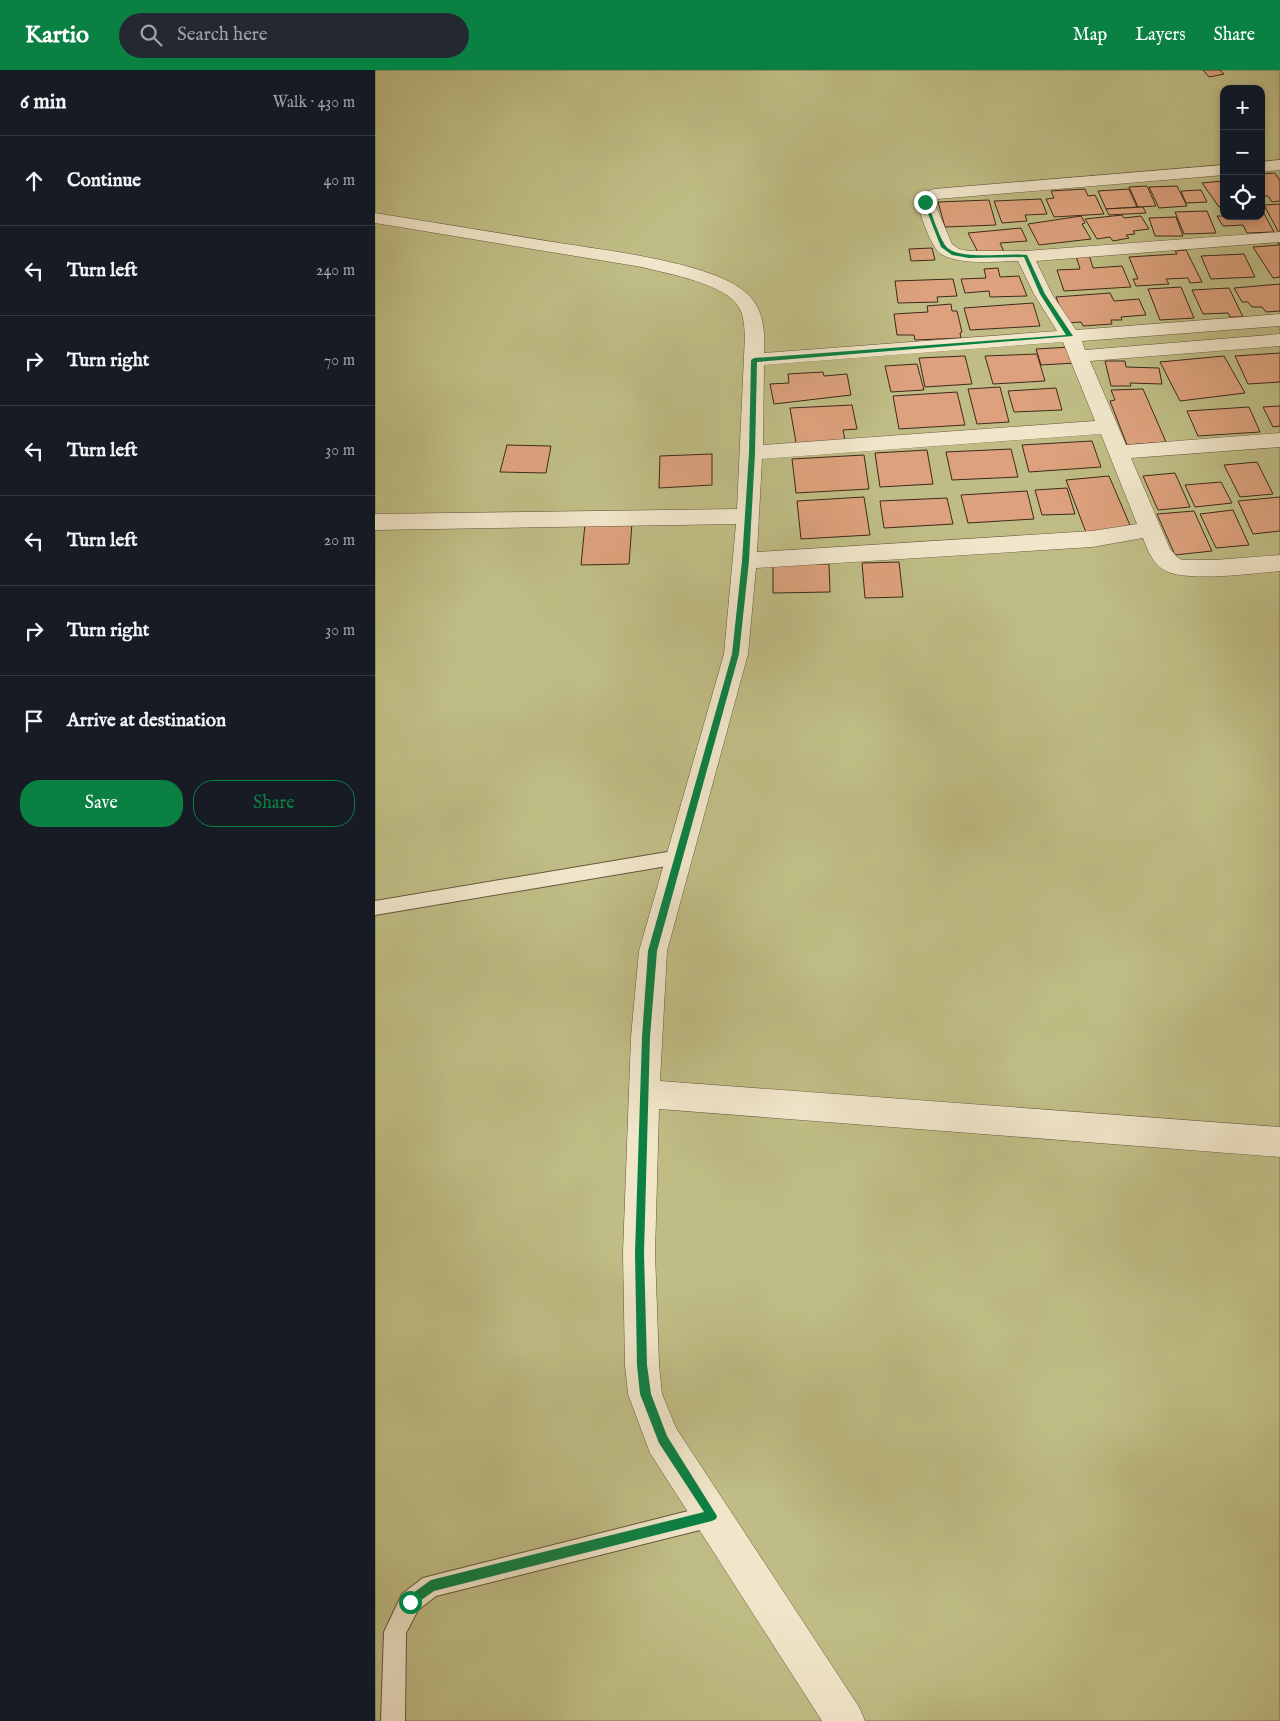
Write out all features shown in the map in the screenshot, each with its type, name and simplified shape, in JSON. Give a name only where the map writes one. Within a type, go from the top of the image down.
[{"type":"street","points":[[1265,167],[1280,165]]},
{"type":"street","points":[[1220,170],[934,194],[928,197],[925,202],[943,247],[954,254],[969,256],[1025,256],[1280,237]]},
{"type":"street","points":[[375,218],[642,262],[685,272],[727,288],[745,302],[752,316],[755,335],[752,453],[745,561],[736,654],[653,951],[646,1037],[639,1253],[642,1365],[645,1394],[663,1440],[845,1721]]},
{"type":"street","points":[[1025,256],[1043,294],[1070,336],[1117,452],[1161,552],[1169,563],[1179,568],[1215,568],[1280,562]]},
{"type":"street","points":[[754,360],[1280,320]]},
{"type":"street","points":[[1079,356],[1280,340]]},
{"type":"street","points":[[752,453],[1108,427]]},
{"type":"street","points":[[1117,452],[1280,440]]},
{"type":"street","points":[[375,522],[748,516]]},
{"type":"street","points":[[745,561],[1092,539],[1152,529]]},
{"type":"street","points":[[645,1094],[1280,1142]]},
{"type":"lane","points":[[375,908],[679,857]]},
{"type":"lane","points":[[393,1721],[395,1632],[410,1602],[431,1586],[712,1516]]},
{"type":"shaded area","points":[[375,70],[1280,70],[1280,1721],[375,1721]]},
{"type":"building","points":[[1203,70],[1220,70],[1224,74],[1209,77]]},
{"type":"building","points":[[1275,173],[1280,181],[1280,201],[1272,202],[1268,196],[1265,196],[1265,174]]},
{"type":"building","points":[[1220,181],[1220,207],[1219,207],[1202,183]]},
{"type":"building","points":[[1147,186],[1156,206],[1138,207],[1129,187]]},
{"type":"building","points":[[1177,186],[1187,206],[1159,208],[1149,187]]},
{"type":"building","points":[[1085,189],[1088,196],[1095,195],[1104,214],[1054,217],[1046,199],[1054,198],[1051,191]]},
{"type":"building","points":[[1129,189],[1137,207],[1106,209],[1098,191]]},
{"type":"building","points":[[1201,190],[1207,202],[1186,203],[1181,191]]},
{"type":"building","points":[[1041,199],[1047,214],[1025,215],[1027,221],[1002,223],[994,201]]},
{"type":"building","points":[[989,200],[996,225],[945,227],[938,202]]},
{"type":"building","points":[[1280,204],[1280,233],[1265,207],[1265,205]]},
{"type":"building","points":[[1143,207],[1146,213],[1109,215],[1106,209]]},
{"type":"building","points":[[1207,211],[1216,233],[1184,234],[1175,212]]},
{"type":"building","points":[[1122,215],[1124,218],[1141,216],[1149,229],[1133,231],[1135,234],[1126,235],[1129,238],[1113,241],[1110,237],[1097,239],[1085,219]]},
{"type":"building","points":[[1265,215],[1274,232],[1247,233],[1243,225],[1223,226],[1217,216],[1220,216],[1220,220],[1265,220]]},
{"type":"building","points":[[1081,216],[1085,223],[1082,224],[1091,239],[1039,245],[1028,224]]},
{"type":"building","points":[[1176,217],[1183,236],[1155,236],[1149,218]]},
{"type":"building","points":[[1021,228],[1027,241],[1000,243],[1005,254],[980,256],[968,233]]},
{"type":"building","points":[[1277,240],[1280,240],[1280,277],[1273,278],[1253,247],[1279,245]]},
{"type":"building","points":[[932,248],[935,260],[911,261],[909,249]]},
{"type":"building","points":[[1186,250],[1202,282],[1190,283],[1188,278],[1166,279],[1169,284],[1136,286],[1133,279],[1138,279],[1129,257],[1177,254],[1175,251]]},
{"type":"building","points":[[1244,254],[1255,277],[1211,279],[1201,256]]},
{"type":"building","points":[[1089,255],[1093,268],[1122,266],[1131,287],[1064,291],[1057,270],[1080,269],[1076,256]]},
{"type":"building","points":[[998,268],[1000,277],[1019,276],[1027,296],[990,297],[989,291],[965,293],[961,279],[986,278],[984,269]]},
{"type":"building","points":[[953,279],[957,296],[937,297],[938,302],[898,303],[895,281]]},
{"type":"building","points":[[1280,284],[1280,311],[1266,312],[1262,307],[1252,307],[1248,302],[1242,302],[1234,288]]},
{"type":"building","points":[[1181,287],[1194,318],[1160,320],[1148,289]]},
{"type":"building","points":[[1229,288],[1243,317],[1230,317],[1228,313],[1203,314],[1192,290]]},
{"type":"building","points":[[1110,293],[1114,301],[1139,299],[1146,315],[1121,317],[1122,320],[1111,320],[1112,324],[1083,326],[1081,322],[1066,323],[1056,297]]},
{"type":"building","points":[[1033,303],[1040,326],[970,330],[964,308]]},
{"type":"building","points":[[951,304],[952,311],[957,311],[962,332],[960,333],[961,338],[915,340],[914,335],[897,335],[894,314],[928,312],[927,306]]},
{"type":"building","points":[[1070,347],[1075,363],[1041,365],[1036,349]]},
{"type":"building","points":[[1280,353],[1280,382],[1248,384],[1235,356]]},
{"type":"building","points":[[1037,354],[1045,381],[993,384],[985,356]]},
{"type":"building","points":[[965,356],[972,384],[925,387],[919,358]]},
{"type":"building","points":[[1224,356],[1245,393],[1180,401],[1160,362]]},
{"type":"building","points":[[1105,361],[1125,361],[1126,367],[1159,368],[1162,384],[1130,383],[1131,386],[1111,386]]},
{"type":"building","points":[[917,364],[924,390],[891,392],[885,366]]},
{"type":"building","points":[[823,372],[824,376],[847,374],[851,395],[774,404],[770,384],[789,383],[788,374]]},
{"type":"building","points":[[1000,387],[1009,422],[977,424],[968,389]]},
{"type":"building","points":[[1056,388],[1062,410],[1014,412],[1008,391]]},
{"type":"building","points":[[1143,389],[1166,442],[1127,445],[1110,401],[1115,400],[1111,390]]},
{"type":"building","points":[[957,392],[965,425],[899,429],[893,396]]},
{"type":"building","points":[[852,405],[857,429],[843,430],[845,440],[796,443],[790,408]]},
{"type":"building","points":[[1280,406],[1280,426],[1273,427],[1263,407]]},
{"type":"building","points":[[1249,407],[1260,432],[1198,436],[1187,411]]},
{"type":"building","points":[[1092,441],[1101,467],[1029,472],[1022,445]]},
{"type":"building","points":[[507,445],[551,446],[546,473],[500,472]]},
{"type":"building","points":[[1011,449],[1018,477],[952,480],[946,452]]},
{"type":"building","points":[[927,450],[933,484],[880,487],[875,453]]},
{"type":"building","points":[[712,454],[712,485],[659,488],[660,456]]},
{"type":"building","points":[[864,455],[869,489],[796,493],[792,459]]},
{"type":"building","points":[[1257,462],[1273,494],[1240,497],[1224,465]]},
{"type":"building","points":[[1175,473],[1190,507],[1158,510],[1143,476]]},
{"type":"building","points":[[1109,476],[1132,530],[1087,535],[1066,480]]},
{"type":"building","points":[[1221,482],[1232,503],[1195,507],[1185,485]]},
{"type":"building","points":[[1067,488],[1075,514],[1042,515],[1035,490]]},
{"type":"building","points":[[1027,491],[1034,519],[968,523],[961,495]]},
{"type":"building","points":[[864,497],[870,535],[801,539],[797,501]]},
{"type":"building","points":[[1280,497],[1280,531],[1253,534],[1238,501]]},
{"type":"building","points":[[947,498],[953,524],[884,528],[880,501]]},
{"type":"building","points":[[1233,510],[1249,545],[1216,548],[1200,514]]},
{"type":"building","points":[[1194,511],[1212,551],[1175,555],[1157,514]]},
{"type":"building","points":[[632,523],[629,564],[581,565],[585,524]]},
{"type":"building","points":[[899,562],[903,597],[865,598],[862,563]]},
{"type":"building","points":[[829,564],[830,592],[773,593],[773,565]]},
{"type":"route","points":[[410,1602],[431,1586],[712,1516],[663,1440],[645,1394],[642,1365],[639,1253],[646,1037],[653,951],[736,654],[745,561],[752,453],[754,360],[1070,336],[1043,294],[1025,256],[969,256],[954,254],[943,247],[925,202]]}]
